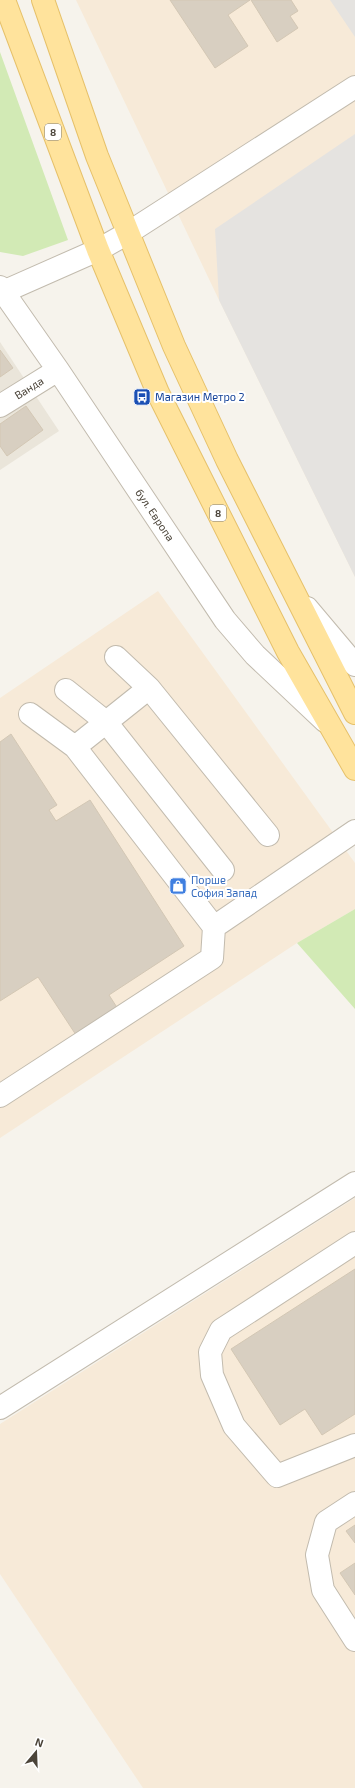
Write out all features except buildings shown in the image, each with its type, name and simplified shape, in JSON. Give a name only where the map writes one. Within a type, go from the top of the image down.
[{"type":"main road","name":"8","points":[[4,0],[98,250],[158,393],[288,652],[355,769]]},
{"type":"main road","points":[[43,0],[97,156],[174,346],[231,467],[355,713]]},
{"type":"street","points":[[2,289],[98,250],[128,233],[355,87]]},
{"type":"street","name":"бул. Европа","points":[[2,289],[225,620],[255,655],[330,726]]},
{"type":"street","name":"Ванда","points":[[0,406],[58,370]]},
{"type":"street","points":[[292,590],[355,665]]},
{"type":"street","points":[[116,657],[149,688],[268,835]]},
{"type":"street","points":[[75,747],[149,688]]},
{"type":"street","points":[[66,690],[106,722],[223,870]]},
{"type":"street","points":[[0,1096],[212,958],[214,927],[75,747],[30,714]]},
{"type":"street","points":[[214,927],[355,831]]},
{"type":"street","points":[[0,1408],[355,1183]]},
{"type":"street","points":[[355,1243],[221,1330],[210,1352],[212,1375],[234,1426],[277,1476],[355,1444]]},
{"type":"street","points":[[355,1503],[326,1522],[317,1555],[323,1590],[355,1640]]},
{"type":"shaded area","points":[[76,0],[355,0],[355,577],[219,300]]},
{"type":"shaded area","points":[[330,0],[355,0],[355,37]]},
{"type":"shaded area","points":[[355,134],[355,577],[219,300],[215,229]]},
{"type":"shaded area","points":[[0,342],[59,431],[0,470]]},
{"type":"shaded area","name":"Порше София Запад","points":[[158,591],[355,863],[355,909],[297,943],[0,1138],[0,698]]},
{"type":"shaded area","points":[[355,1198],[355,1788],[143,1788],[0,1574],[0,1424]]},
{"type":"green space","points":[[0,52],[68,240],[23,256],[0,252]]},
{"type":"green space","points":[[355,909],[355,1009],[297,943]]},
{"type":"place","name":"Магазин Метро 2","points":[[142,397]]},
{"type":"place","name":"Порше София Запад","points":[[178,886]]}]
